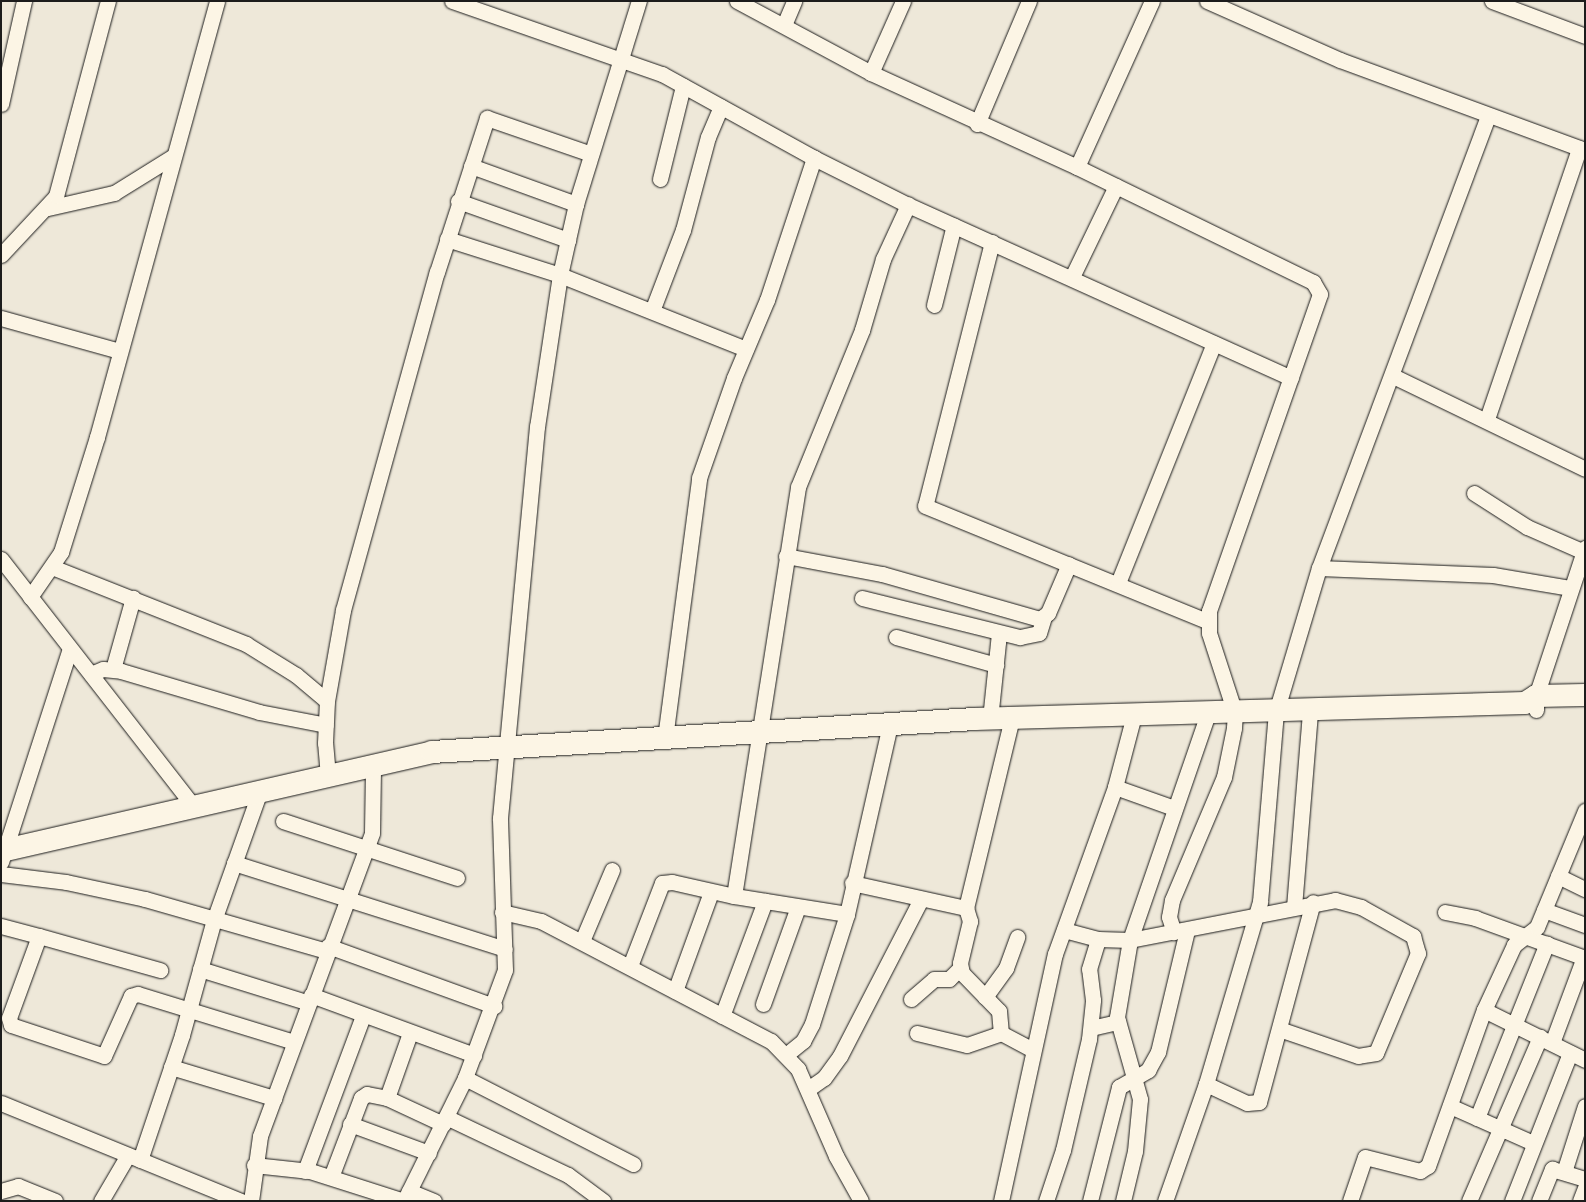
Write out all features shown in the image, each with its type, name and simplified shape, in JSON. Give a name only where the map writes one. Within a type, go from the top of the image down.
[{"type":"highway","points":[[2,854],[193,806],[432,752],[506,746],[1001,718],[1208,714],[1533,703],[1585,695]]},
{"type":"highway","points":[[1533,703],[1585,710]]},
{"type":"street","points":[[1,104],[24,1]]},
{"type":"street","points":[[48,208],[62,176],[86,74],[108,1]]},
{"type":"street","points":[[30,597],[61,552],[89,463],[172,157],[217,1]]},
{"type":"street","points":[[452,1],[622,58],[684,86],[814,158],[908,204],[1291,378]]},
{"type":"street","points":[[406,1198],[465,1078],[494,1006],[505,970],[499,842],[506,746],[537,427],[560,275],[576,204],[639,1]]},
{"type":"street","points":[[736,1],[871,73],[977,124],[1077,167],[1319,288],[1318,305],[1207,621],[1235,713],[1224,777],[1172,900],[1170,917],[1180,931],[1158,1052],[1148,1070],[1122,1084],[1116,1094],[1090,1201]]},
{"type":"street","points":[[784,25],[794,1]]},
{"type":"street","points":[[871,73],[903,1]]},
{"type":"street","points":[[977,124],[1029,1]]},
{"type":"street","points":[[1077,167],[1152,1]]},
{"type":"street","points":[[1207,1],[1233,7],[1340,60],[1582,149],[1487,419]]},
{"type":"street","points":[[1492,1],[1527,8],[1585,36]]},
{"type":"street","points":[[660,179],[684,86]]},
{"type":"street","points":[[652,311],[683,230],[708,137],[721,107]]},
{"type":"street","points":[[1165,1201],[1206,1084],[1256,916],[1267,852],[1276,712],[1319,568],[1393,376],[1488,115]]},
{"type":"street","points":[[328,776],[327,701],[343,610],[369,507],[458,201],[487,118],[592,154]]},
{"type":"street","points":[[1,255],[21,230],[48,208],[114,193],[172,157]]},
{"type":"street","points":[[665,738],[699,478],[746,349],[767,300],[814,158]]},
{"type":"street","points":[[471,166],[576,204]]},
{"type":"street","points":[[1072,277],[1116,186]]},
{"type":"street","points":[[458,201],[568,240]]},
{"type":"street","points":[[734,896],[763,732],[786,556],[798,487],[806,463],[862,330],[883,259],[908,204]]},
{"type":"street","points":[[934,305],[954,225]]},
{"type":"street","points":[[447,239],[560,275],[746,349]]},
{"type":"street","points":[[992,242],[925,506],[1118,583],[1207,621]]},
{"type":"street","points":[[1,318],[119,351]]},
{"type":"street","points":[[1118,583],[1214,343]]},
{"type":"street","points":[[1393,376],[1487,419],[1585,469]]},
{"type":"street","points":[[1474,493],[1527,527],[1584,550],[1533,703]]},
{"type":"street","points":[[786,556],[882,574],[1044,617]]},
{"type":"street","points":[[1,559],[193,806]]},
{"type":"street","points":[[862,598],[999,633],[1033,636],[1039,633],[1044,617],[1069,564]]},
{"type":"street","points":[[52,567],[133,598],[265,654],[327,701]]},
{"type":"street","points":[[1319,568],[1493,575],[1571,588]]},
{"type":"street","points":[[113,669],[133,598]]},
{"type":"street","points":[[911,999],[934,979],[949,979],[960,968],[970,921],[966,908],[1001,718],[996,665],[999,633]]},
{"type":"street","points":[[896,637],[996,665]]},
{"type":"street","points":[[2,854],[70,648]]},
{"type":"street","points":[[91,674],[113,669],[259,712],[326,726]]},
{"type":"street","points":[[1294,907],[1310,711]]},
{"type":"street","points":[[1123,1201],[1139,1122],[1136,1078],[1126,1037],[1118,1022],[1130,940],[1208,714]]},
{"type":"street","points":[[1001,1201],[1033,1050],[1064,930],[1115,787],[1134,716]]},
{"type":"street","points":[[786,1054],[807,1035],[847,914],[852,883],[890,724]]},
{"type":"street","points":[[251,1201],[254,1165],[274,1098],[327,949],[368,848],[375,821],[373,766]]},
{"type":"street","points":[[1115,787],[1174,808]]},
{"type":"street","points":[[101,1201],[134,1157],[171,1067],[214,920],[260,791]]},
{"type":"street","points":[[1350,1201],[1365,1157],[1424,1170],[1450,1106],[1484,1010],[1514,945],[1528,936],[1544,910],[1585,811]]},
{"type":"street","points":[[283,821],[457,878]]},
{"type":"street","points":[[234,863],[347,901],[505,949]]},
{"type":"street","points":[[582,941],[612,870]]},
{"type":"street","points":[[1,874],[66,882],[327,949],[494,1006]]},
{"type":"street","points":[[1558,876],[1585,889]]},
{"type":"street","points":[[630,966],[662,883],[672,882],[711,892],[847,914]]},
{"type":"street","points":[[852,883],[966,908]]},
{"type":"street","points":[[675,991],[711,892]]},
{"type":"street","points":[[808,1089],[824,1078],[840,1056],[921,899]]},
{"type":"street","points":[[1064,930],[1098,939],[1130,940],[1256,916],[1313,902],[1335,900],[1377,915],[1413,936],[1418,953],[1376,1053],[1358,1056],[1280,1029]]},
{"type":"street","points":[[722,1016],[765,901]]},
{"type":"street","points":[[1206,1084],[1247,1103],[1259,1102],[1313,902]]},
{"type":"street","points":[[763,1004],[798,907]]},
{"type":"street","points":[[1544,910],[1585,925]]},
{"type":"street","points":[[502,912],[541,921],[771,1041],[786,1054],[808,1089],[836,1156],[861,1201]]},
{"type":"street","points":[[1445,912],[1476,918],[1585,957],[1546,1040],[1500,1128],[1469,1201]]},
{"type":"street","points":[[1,926],[160,970]]},
{"type":"street","points":[[38,936],[9,1018],[10,1024],[104,1056],[134,994],[294,1042]]},
{"type":"street","points":[[985,997],[1006,968],[1017,937]]},
{"type":"street","points":[[1046,1201],[1064,1150],[1091,1028],[1089,969],[1098,939]]},
{"type":"street","points":[[1477,1118],[1547,943]]},
{"type":"street","points":[[960,968],[1002,1016],[1001,1033]]},
{"type":"street","points":[[200,969],[310,999],[474,1055]]},
{"type":"street","points":[[1484,1010],[1585,1060]]},
{"type":"street","points":[[304,1171],[363,1016]]},
{"type":"street","points":[[1091,1028],[1118,1022]]},
{"type":"street","points":[[387,1098],[410,1033]]},
{"type":"street","points":[[917,1033],[967,1045],[1001,1033],[1033,1050]]},
{"type":"street","points":[[1512,1201],[1570,1053]]},
{"type":"street","points":[[171,1067],[274,1098]]},
{"type":"street","points":[[465,1078],[633,1164]]},
{"type":"street","points":[[331,1177],[350,1124],[362,1098],[366,1094],[387,1098],[445,1120],[568,1175],[603,1201]]},
{"type":"street","points":[[1,1103],[240,1201]]},
{"type":"street","points":[[1450,1106],[1534,1143]]},
{"type":"street","points":[[1564,1172],[1585,1106]]},
{"type":"street","points":[[350,1124],[429,1153]]},
{"type":"street","points":[[254,1165],[304,1171],[406,1198],[434,1201]]},
{"type":"street","points":[[1539,1201],[1551,1170],[1585,1178]]},
{"type":"street","points":[[1,1190],[18,1186],[55,1201]]},
{"type":"street","points":[[1580,1201],[1585,1188]]}]
